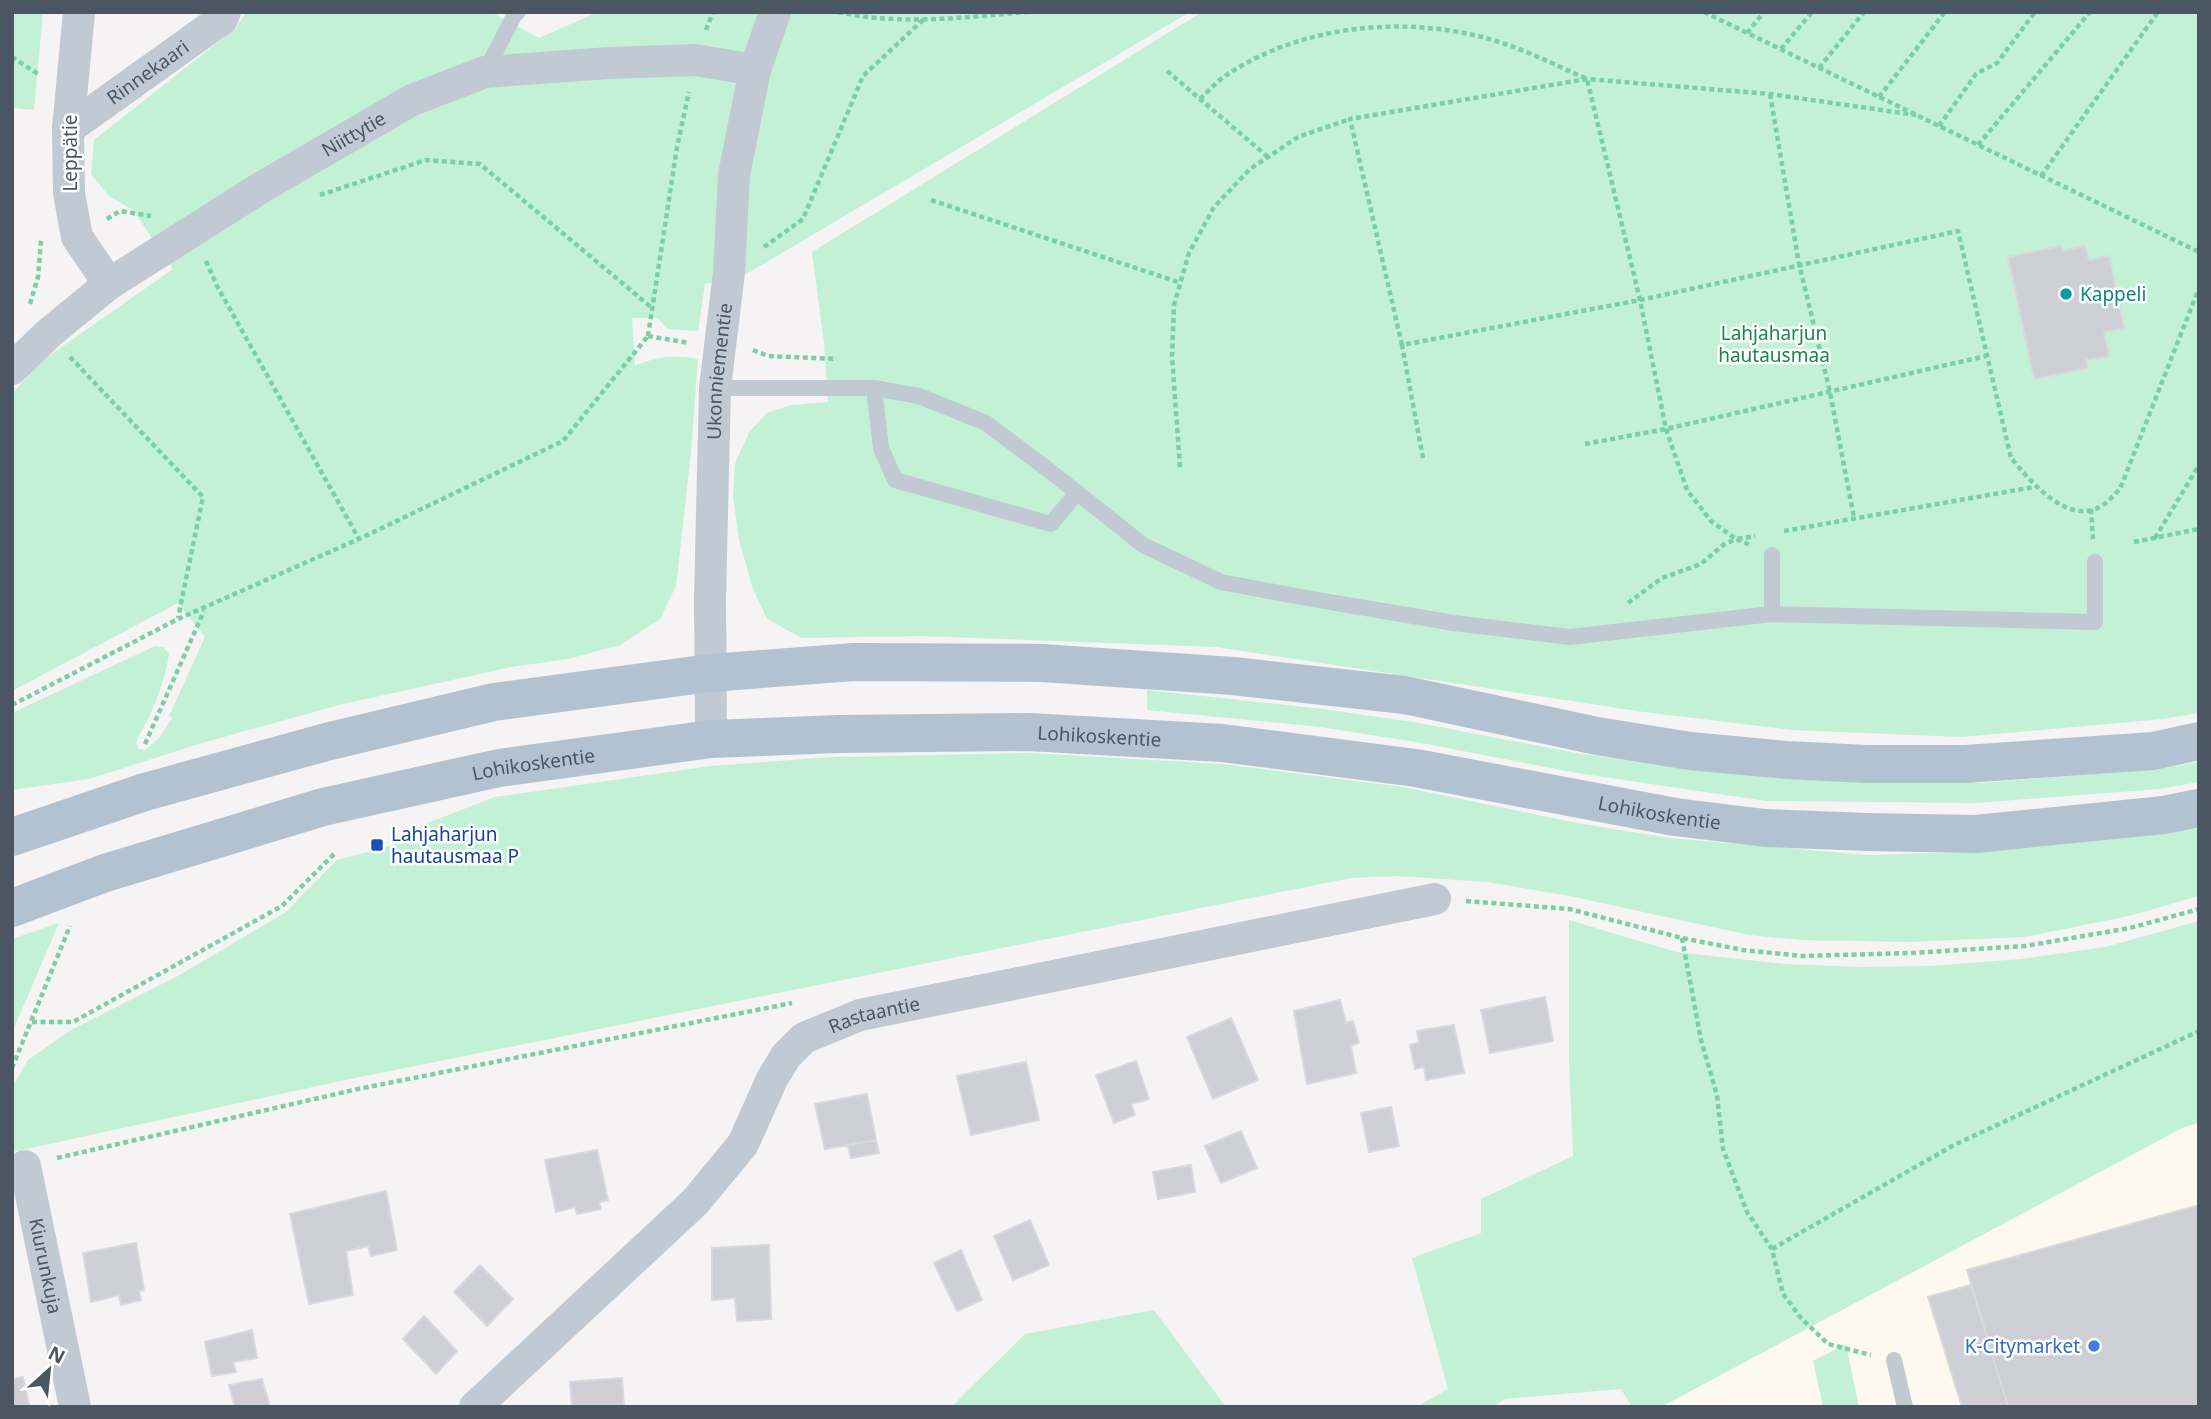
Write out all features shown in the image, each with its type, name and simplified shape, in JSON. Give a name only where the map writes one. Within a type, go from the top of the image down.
[{"type":"main road","points":[[12,837],[145,792],[326,742],[494,702],[710,673],[868,662],[1042,663],[1233,676],[1405,695],[1597,736],[1690,751],[1866,764],[1993,762],[2153,751],[2199,741]]},
{"type":"main road","name":"Lohikoskentie","points":[[12,908],[105,873],[323,807],[499,768],[711,739],[839,734],[1029,732],[1222,743],[1416,768],[1675,817],[1765,828],[1975,834],[2164,815],[2199,808]]},
{"type":"street","name":"Leppätie","points":[[79,12],[68,129],[69,193],[77,237],[109,284]]},
{"type":"street","name":"Rinnekaari","points":[[68,129],[222,19],[225,12]]},
{"type":"street","name":"Ukonniementie","points":[[711,739],[715,388],[729,272],[734,175],[755,70],[775,12]]},
{"type":"street","name":"Niittytie","points":[[12,369],[48,334],[109,284],[193,229],[412,100],[485,72],[695,60],[755,70]]},
{"type":"street","name":"Rastaantie","points":[[475,1407],[695,1202],[743,1144],[772,1079],[786,1056],[804,1038],[860,1015],[1435,899]]},
{"type":"street","name":"Kiurunkuja","points":[[25,1166],[75,1407]]},
{"type":"lane","points":[[485,72],[514,14],[518,12]]},
{"type":"lane","points":[[715,388],[874,388],[919,396],[986,423],[1143,545],[1221,582],[1454,623],[1570,637],[1772,614],[2095,622],[2095,562]]},
{"type":"lane","points":[[874,388],[881,448],[895,480],[1051,524],[1076,494]]},
{"type":"lane","points":[[1772,555],[1772,614]]},
{"type":"lane","points":[[1894,1360],[1905,1407]]},
{"type":"path","points":[[12,705],[178,619],[359,539],[564,441],[648,336],[677,147],[695,60],[713,12]]},
{"type":"path","points":[[838,12],[854,16],[923,19],[1028,12]]},
{"type":"path","points":[[957,18],[961,12]]},
{"type":"path","points":[[1747,33],[1763,12]]},
{"type":"path","points":[[1781,50],[1812,12]]},
{"type":"path","points":[[1819,68],[1864,12]]},
{"type":"path","points":[[1879,97],[1945,12]]},
{"type":"path","points":[[1939,126],[1976,74],[1997,63],[2035,12]]},
{"type":"path","points":[[1979,145],[2090,12]]},
{"type":"path","points":[[2040,176],[2158,12]]},
{"type":"path","points":[[1708,13],[2199,252]]},
{"type":"path","points":[[729,272],[803,219],[863,76],[923,19]]},
{"type":"path","points":[[1200,99],[1227,75],[1268,53],[1319,36],[1368,27],[1428,26],[1483,37],[1534,55],[1587,79]]},
{"type":"path","points":[[12,57],[42,76]]},
{"type":"path","points":[[1167,71],[1269,157]]},
{"type":"path","points":[[1180,467],[1172,356],[1174,304],[1189,253],[1213,207],[1250,169],[1298,137],[1350,119],[1587,79],[1770,94],[1916,115]]},
{"type":"path","points":[[1587,79],[1640,300],[1666,429],[1686,490],[1712,521],[1736,539],[1772,555]]},
{"type":"path","points":[[1770,94],[1799,264],[1829,392],[1854,519]]},
{"type":"path","points":[[1350,119],[1402,345],[1423,458]]},
{"type":"path","points":[[315,197],[426,160],[480,164],[652,308]]},
{"type":"path","points":[[931,200],[1181,283]]},
{"type":"path","points":[[40,249],[77,237],[120,211],[164,217],[181,209],[193,229],[217,286],[359,539]]},
{"type":"path","points":[[1402,345],[1640,300],[1958,232],[2011,458],[2035,487],[2052,500],[2079,511],[2102,506],[2120,489],[2199,288]]},
{"type":"path","points":[[48,334],[203,497],[178,619]]},
{"type":"path","points":[[648,336],[751,349],[768,356],[842,359]]},
{"type":"path","points":[[1585,444],[1666,429],[1986,356]]},
{"type":"path","points":[[2155,538],[2199,464]]},
{"type":"path","points":[[1776,532],[2035,487]]},
{"type":"path","points":[[2134,542],[2199,529]]},
{"type":"path","points":[[1627,604],[1662,578],[1701,564],[1723,545],[1736,539],[1762,534]]},
{"type":"path","points":[[145,744],[205,609]]},
{"type":"path","points":[[32,1022],[72,1022],[271,913],[282,906],[334,854]]},
{"type":"path","points":[[12,1068],[70,926]]},
{"type":"path","points":[[1682,938],[1701,1040],[1717,1095],[1723,1149],[1747,1212],[1772,1249],[1783,1294],[1801,1318],[1828,1344],[1894,1360]]},
{"type":"path","points":[[1772,1249],[1954,1146],[2199,1031]]},
{"type":"shaded area","points":[[2199,1123],[2199,1407],[1661,1407],[2183,1128]]},
{"type":"green space","points":[[12,12],[43,12],[34,110],[12,108]]},
{"type":"green space","points":[[246,12],[491,12],[539,38],[598,12],[1190,12],[748,273],[705,284],[698,331],[667,329],[658,318],[632,318],[635,366],[666,357],[698,359],[691,453],[676,586],[660,619],[620,645],[568,659],[511,667],[339,705],[202,743],[89,779],[12,790],[12,713],[155,646],[163,647],[169,654],[164,677],[136,744],[139,749],[145,750],[159,738],[172,718],[169,716],[205,637],[178,603],[12,691],[12,393],[46,358],[173,269],[133,210],[109,196],[91,174],[94,140],[236,28]]},
{"type":"green space","name":"Lahjaharjun hautausmaa","points":[[1202,12],[2199,12],[2199,713],[2163,719],[1961,737],[1792,730],[1644,712],[1216,647],[921,636],[802,638],[767,619],[753,589],[739,540],[733,496],[735,463],[750,431],[767,413],[792,405],[828,402],[824,343],[812,252]]},
{"type":"green space","points":[[1147,690],[1323,709],[1419,723],[1581,754],[1772,778],[1874,783],[1980,783],[2158,769],[2199,762],[2199,782],[2159,789],[1976,803],[1766,801],[1577,773],[1416,742],[1320,727],[1147,710]]},
{"type":"green space","points":[[1030,753],[1223,764],[1403,787],[1577,823],[1669,838],[1868,855],[1977,852],[2199,828],[2199,896],[2129,916],[2025,937],[1908,942],[1802,940],[1749,935],[1570,896],[1487,882],[1398,876],[1351,878],[350,1079],[12,1152],[12,1087],[28,1060],[71,1030],[178,976],[286,912],[337,860],[416,839],[420,826],[495,797],[711,766],[831,757]]},
{"type":"green space","points":[[1569,920],[1676,952],[1785,964],[1858,967],[1932,966],[2021,959],[2105,947],[2199,921],[2199,1123],[2182,1128],[1661,1407],[1632,1407],[1621,1389],[1504,1399],[1494,1407],[1416,1407],[1448,1389],[1412,1258],[1481,1233],[1481,1199],[1573,1156],[1569,1062]]},
{"type":"green space","points":[[59,923],[12,1033],[12,939]]},
{"type":"green space","points":[[1154,1310],[1226,1407],[951,1407],[1025,1334]]},
{"type":"green space","points":[[1846,1344],[1859,1407],[1823,1407],[1813,1361]]},
{"type":"building","name":"Kappeli","points":[[2061,246],[2063,251],[2085,246],[2089,260],[2109,256],[2124,328],[2104,332],[2109,356],[2086,360],[2088,368],[2034,379],[2008,257]]},
{"type":"building","points":[[1545,997],[1553,1041],[1490,1053],[1481,1010]]},
{"type":"building","points":[[1340,1000],[1346,1023],[1353,1021],[1359,1043],[1351,1046],[1356,1073],[1307,1084],[1294,1011]]},
{"type":"building","points":[[1231,1018],[1258,1080],[1213,1099],[1187,1037]]},
{"type":"building","points":[[1454,1025],[1464,1073],[1426,1080],[1424,1067],[1415,1069],[1410,1045],[1419,1043],[1417,1031]]},
{"type":"building","points":[[1136,1061],[1149,1099],[1131,1104],[1135,1115],[1114,1123],[1096,1075]]},
{"type":"building","points":[[1026,1062],[1039,1120],[971,1135],[957,1076]]},
{"type":"building","points":[[867,1094],[876,1140],[825,1149],[815,1104]]},
{"type":"building","points":[[1391,1107],[1399,1146],[1369,1152],[1361,1113]]},
{"type":"building","points":[[1241,1131],[1257,1168],[1221,1183],[1205,1146]]},
{"type":"building","points":[[876,1140],[879,1153],[851,1158],[848,1145]]},
{"type":"building","points":[[597,1150],[608,1200],[599,1202],[601,1209],[577,1214],[575,1207],[556,1212],[545,1160]]},
{"type":"building","points":[[1191,1165],[1195,1192],[1158,1199],[1153,1172]]},
{"type":"building","points":[[386,1191],[397,1250],[371,1256],[368,1246],[346,1251],[353,1295],[309,1304],[290,1214]]},
{"type":"building","name":"K-Citymarket","points":[[2199,1205],[2199,1407],[2008,1407],[1967,1270]]},
{"type":"building","points":[[1030,1220],[1049,1265],[1013,1280],[994,1236]]},
{"type":"building","points":[[136,1243],[144,1290],[139,1291],[141,1300],[121,1305],[119,1295],[91,1302],[83,1253]]},
{"type":"building","points":[[769,1245],[771,1319],[737,1321],[735,1298],[712,1300],[712,1248]]},
{"type":"building","points":[[961,1250],[982,1300],[957,1311],[934,1263]]},
{"type":"building","points":[[480,1265],[513,1299],[487,1326],[454,1292]]},
{"type":"building","points":[[1971,1285],[2008,1407],[1962,1407],[1928,1297]]},
{"type":"building","points":[[424,1316],[457,1351],[436,1374],[403,1339]]},
{"type":"building","points":[[252,1330],[257,1358],[233,1362],[236,1372],[212,1376],[205,1342]]},
{"type":"building","points":[[23,1377],[29,1404],[12,1407],[12,1379]]},
{"type":"building","points":[[622,1378],[624,1407],[572,1407],[570,1382]]},
{"type":"building","points":[[262,1379],[270,1407],[235,1407],[229,1385]]},
{"type":"place","name":"Kappeli","points":[[2066,294]]},
{"type":"place","name":"Lahjaharjun hautausmaa P","points":[[377,845]]},
{"type":"place","name":"K-Citymarket","points":[[2094,1346]]}]
